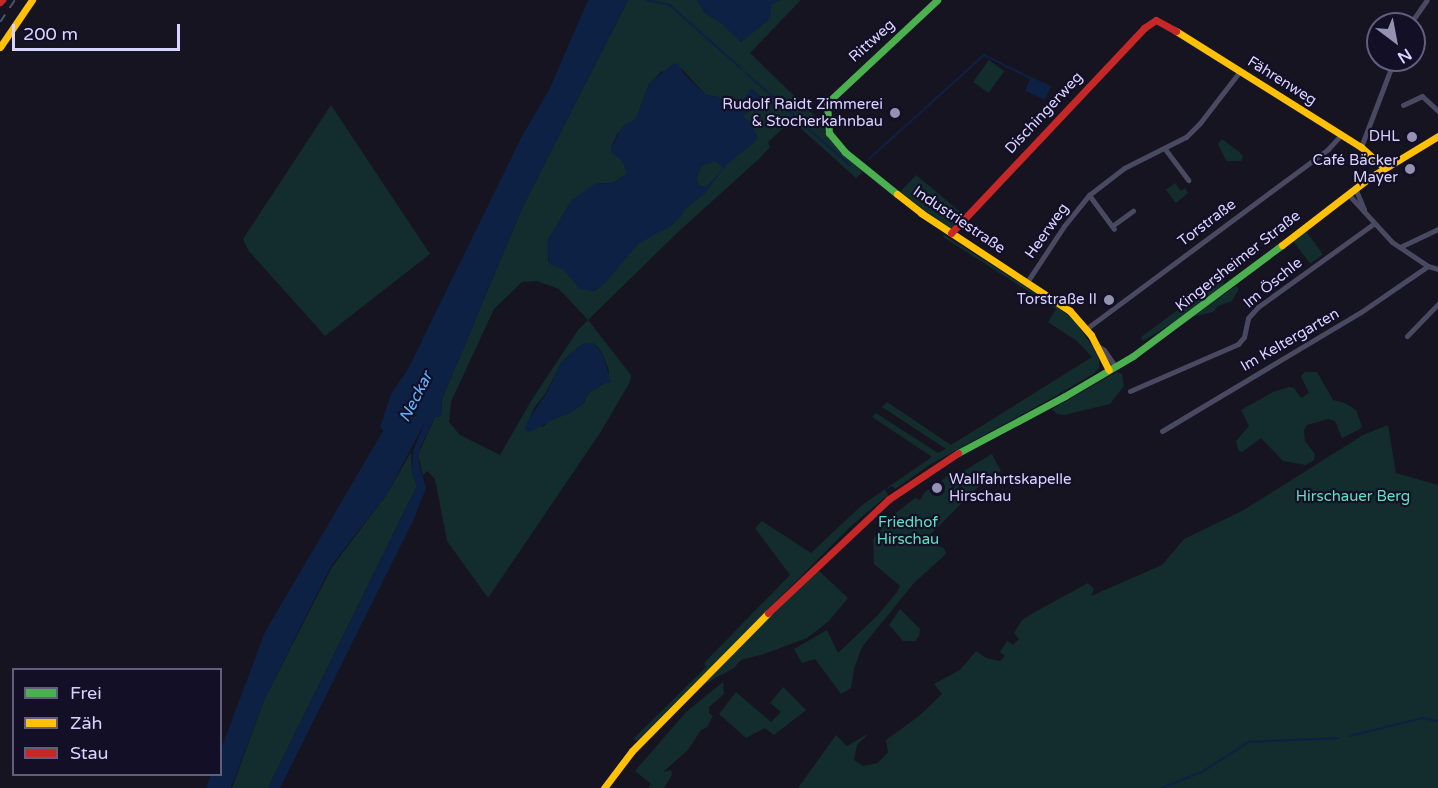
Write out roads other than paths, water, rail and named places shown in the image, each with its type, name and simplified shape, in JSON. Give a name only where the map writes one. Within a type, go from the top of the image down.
[{"type":"street","points":[[0,47],[32,0]]},
{"type":"street","name":"Rittweg","points":[[827,103],[937,0]]},
{"type":"street","name":"Dischingerweg","points":[[951,233],[1144,28],[1153,21],[1163,22]]},
{"type":"street","name":"Fährenweg","points":[[1163,22],[1361,147],[1384,168]]},
{"type":"street","name":"Heerweg","points":[[1027,282],[1064,226],[1089,195],[1124,168],[1165,149],[1197,127],[1240,71]]},
{"type":"street","points":[[1361,147],[1389,72]]},
{"type":"street","points":[[1403,105],[1422,96],[1438,111]]},
{"type":"street","name":"Industriestraße","points":[[827,103],[827,128],[836,144],[896,195],[1065,306],[1086,329],[1112,368]]},
{"type":"street","name":"Torstraße","points":[[1086,329],[1328,149],[1341,135]]},
{"type":"street","name":"Kingersheimer Straße","points":[[604,788],[633,751],[668,713],[830,552],[880,506],[943,461],[1052,404],[1112,368],[1214,298],[1355,188],[1438,136]]},
{"type":"street","points":[[1165,149],[1188,180]]},
{"type":"street","points":[[1355,188],[1373,224],[1400,247],[1428,266],[1438,269]]},
{"type":"street","points":[[1348,194],[1364,210]]},
{"type":"street","name":"Heerweg","points":[[1089,195],[1113,228],[1133,211]]},
{"type":"street","name":"Im Öschle","points":[[1130,392],[1238,344],[1244,337],[1248,318],[1258,307],[1373,224]]},
{"type":"street","points":[[1400,247],[1438,229]]},
{"type":"street","name":"Im Keltergarten","points":[[1162,431],[1361,312],[1428,266]]},
{"type":"street","points":[[1407,336],[1438,304]]},
{"type":"water","name":"Neckar","points":[[588,0],[628,0],[523,206],[442,399],[441,416],[435,417],[421,446],[418,460],[426,488],[413,521],[280,788],[268,788],[417,486],[412,472],[413,451],[426,420],[387,494],[331,566],[264,700],[231,788],[206,788],[211,776],[222,776],[222,746],[265,632],[383,431],[380,427],[391,394],[408,369],[521,138],[550,88]]},
{"type":"water","points":[[697,0],[780,0],[771,4],[770,19],[741,42],[722,24],[705,13]]},
{"type":"water","points":[[674,63],[678,64],[685,75],[706,95],[718,97],[729,105],[742,102],[750,90],[754,90],[768,106],[764,111],[751,109],[743,116],[752,124],[757,136],[756,141],[727,164],[704,194],[684,209],[683,214],[672,225],[638,244],[606,282],[594,291],[580,289],[563,269],[549,264],[547,244],[549,238],[572,200],[595,184],[612,183],[626,175],[627,171],[623,162],[612,153],[611,148],[622,127],[636,119],[649,84]],"holes":[[[715,161],[723,168],[707,187],[699,186],[696,179],[701,166]]]},
{"type":"water","points":[[1031,77],[1051,86],[1045,100],[1025,91]]},
{"type":"water","points":[[594,343],[603,355],[611,383],[605,383],[588,393],[584,403],[571,412],[528,432],[525,429],[527,422],[546,394],[562,362],[578,347]]},
{"type":"waterway","points":[[647,0],[670,5],[742,69]]},
{"type":"waterway","points":[[869,159],[984,55],[1031,78]]},
{"type":"waterway","points":[[745,72],[795,116]]},
{"type":"waterway","points":[[802,123],[850,165]]},
{"type":"waterway","points":[[1350,736],[1423,718],[1438,721]]},
{"type":"waterway","points":[[1162,788],[1202,772],[1249,742],[1338,738]]},
{"type":"railway","points":[[0,22],[15,0]]},
{"type":"place","name":"Rudolf Raidt Zimmerei & Stocherkahnbau","points":[[895,113]]},
{"type":"place","name":"DHL","points":[[1412,137]]},
{"type":"place","name":"Café Bäcker Mayer","points":[[1410,169]]},
{"type":"place","name":"Torstraße II","points":[[1109,300]]},
{"type":"place","name":"Wallfahrtskapelle Hirschau","points":[[937,488]]},
{"type":"park label","name":"Hirschauer Berg","points":[[1353,497]]},
{"type":"park label","name":"Friedhof Hirschau","points":[[908,530]]}]
